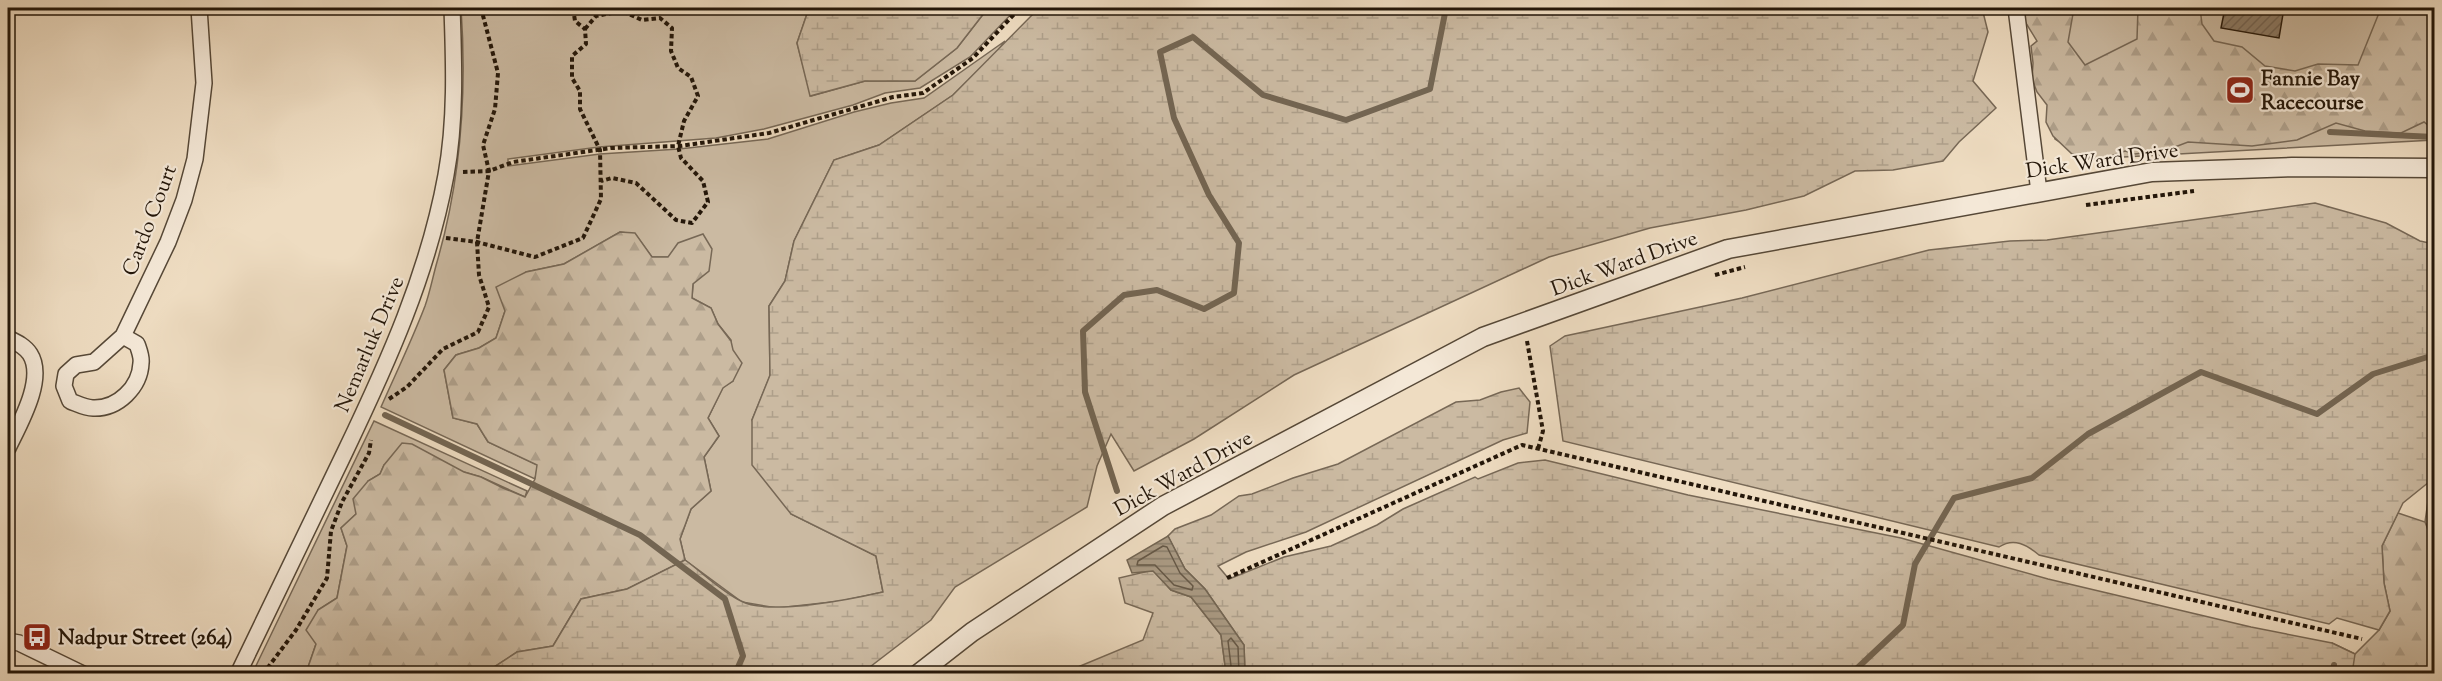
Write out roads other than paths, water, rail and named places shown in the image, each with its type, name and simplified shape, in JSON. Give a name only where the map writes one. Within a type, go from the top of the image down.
[{"type":"street","name":"Cardo Court","points":[[123,336],[168,242],[184,200],[195,159],[204,83],[199,8]]},
{"type":"street","name":"Nemarluk Drive","points":[[238,674],[390,358],[411,305],[432,236],[447,173],[454,73],[452,8]]},
{"type":"street","points":[[2016,8],[2039,192]]},
{"type":"street","name":"Dick Ward Drive","points":[[918,674],[972,632],[1163,506],[1494,333],[1728,249],[2152,172],[2292,166],[2434,168]]},
{"type":"street","points":[[123,336],[137,344],[142,361],[139,376],[132,388],[124,397],[110,405],[96,408],[85,407],[70,401],[64,386],[66,374],[76,365],[94,362],[123,336]]},
{"type":"street","points":[[8,338],[24,347],[32,356],[34,388],[8,448]]},
{"type":"street","points":[[8,641],[19,643],[82,674]]},
{"type":"water","points":[[1168,536],[1185,569],[1205,589],[1244,645],[1245,673],[1226,673],[1221,635],[1191,597],[1171,590],[1153,571],[1132,573],[1127,560]]},
{"type":"waterway","points":[[1117,491],[1085,392],[1083,331],[1124,295],[1157,290],[1204,309],[1234,293],[1239,243],[1209,195],[1174,118],[1160,52],[1193,37],[1263,95],[1346,120],[1430,89],[1446,8]]},
{"type":"waterway","points":[[2330,132],[2434,137]]},
{"type":"waterway","points":[[1851,674],[1903,625],[1915,564],[1954,498],[2032,478],[2088,434],[2201,372],[2317,414],[2373,374],[2434,355]]},
{"type":"waterway","points":[[385,415],[640,535],[725,599],[743,656],[735,674]]},
{"type":"waterway","points":[[2332,674],[2334,665]]},
{"type":"place","name":"Fannie Bay Racecourse","points":[[2240,90]]},
{"type":"place","name":"Nadpur Street (264)","points":[[37,637]]}]
